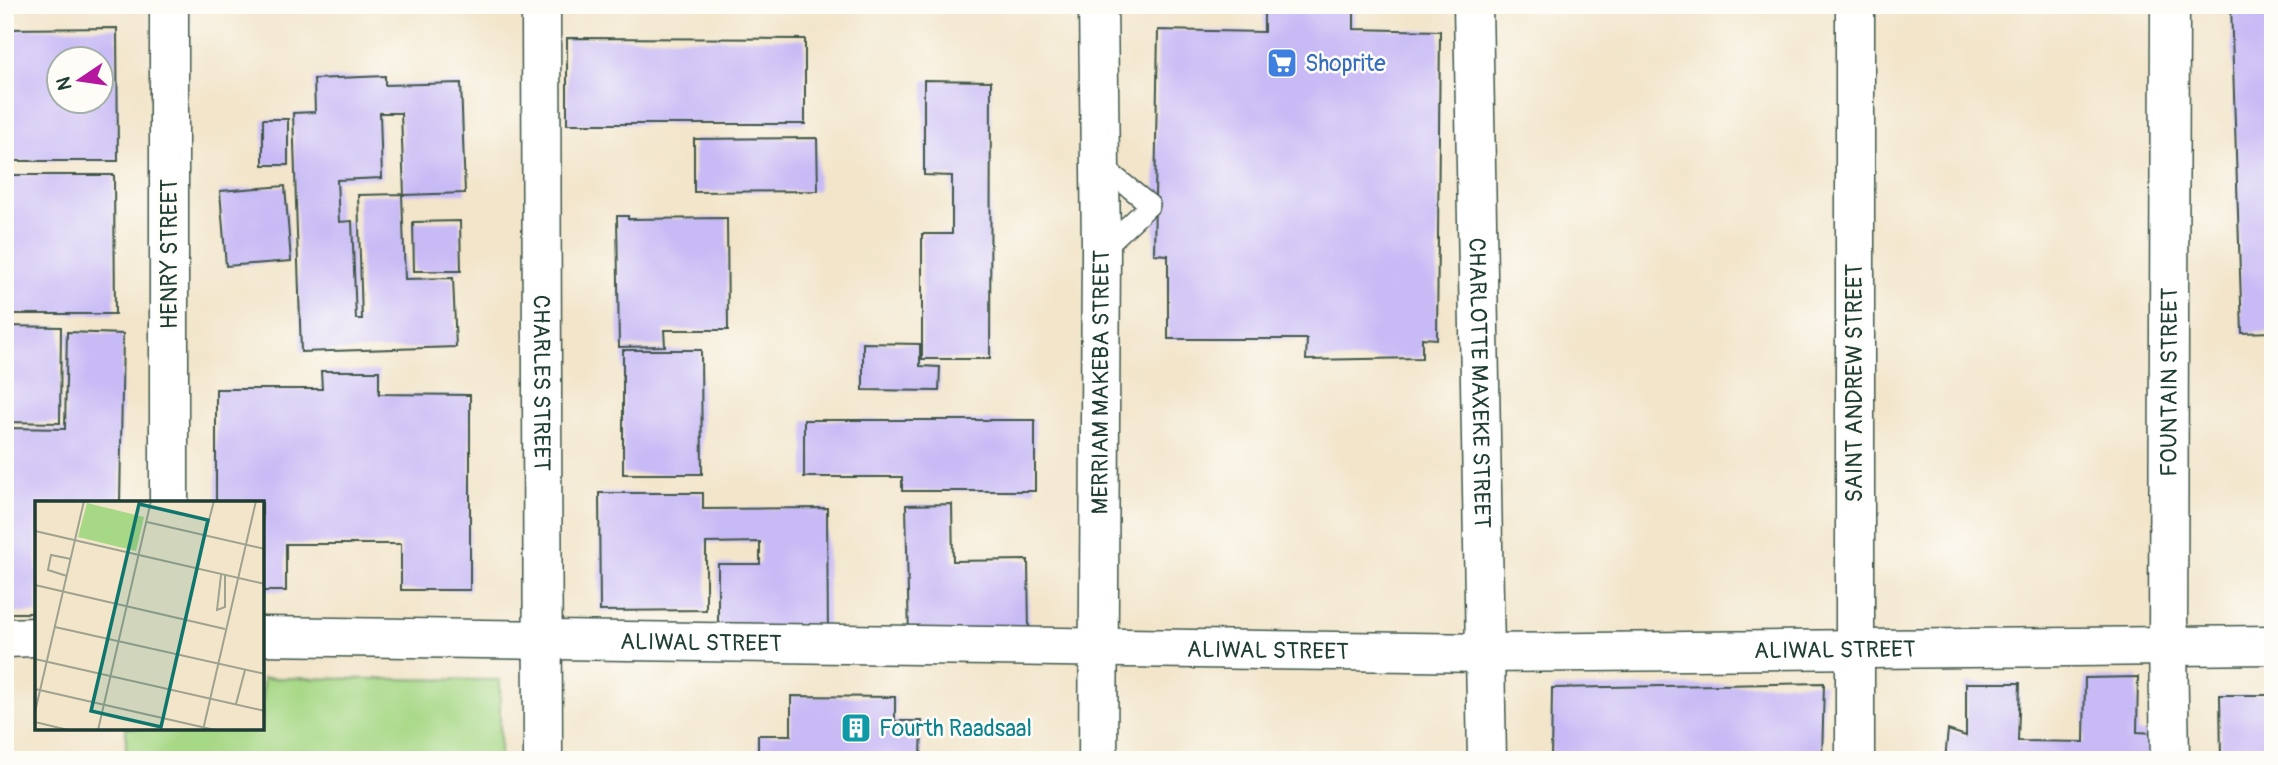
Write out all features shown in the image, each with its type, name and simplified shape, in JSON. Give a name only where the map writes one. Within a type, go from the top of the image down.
[{"type":"street","name":"HENRY STREET","points":[[169,5],[169,501]]},
{"type":"street","name":"CHARLES STREET","points":[[541,5],[544,760]]},
{"type":"street","name":"MERRIAM MAKEBA STREET","points":[[1098,5],[1101,250],[1098,760]]},
{"type":"street","name":"CHARLOTTE MAXEKE STREET","points":[[1473,5],[1486,760]]},
{"type":"street","name":"SAINT ANDREW STREET","points":[[1855,5],[1855,760]]},
{"type":"street","name":"FOUNTAIN STREET","points":[[2169,760],[2170,5]]},
{"type":"street","name":"ALIWAL STREET","points":[[264,636],[1486,653],[2273,645]]},
{"type":"street","points":[[5,638],[35,637]]},
{"type":"lane","points":[[1099,164],[1150,205],[1101,250]]},
{"type":"green space","points":[[264,678],[500,680],[500,760],[126,760],[126,730],[264,730]]},
{"type":"building","points":[[1264,5],[1354,5],[1354,29],[1440,31],[1437,339],[1422,338],[1422,358],[1306,360],[1307,339],[1168,339],[1168,255],[1154,254],[1158,30],[1264,32]]},
{"type":"building","points":[[2231,5],[2273,5],[2273,332],[2242,333]]},
{"type":"building","points":[[117,28],[118,161],[5,161],[5,29]]},
{"type":"building","points":[[567,38],[805,39],[805,124],[567,124]]},
{"type":"building","points":[[385,76],[385,85],[461,83],[465,193],[404,195],[401,113],[380,113],[382,178],[337,180],[339,222],[352,221],[356,319],[362,319],[358,195],[402,194],[405,279],[453,278],[456,347],[301,352],[293,113],[315,112],[314,79]]},
{"type":"building","points":[[924,80],[991,81],[990,359],[922,359],[922,234],[952,234],[952,176],[924,175]]},
{"type":"building","points":[[263,119],[288,119],[288,165],[263,165]]},
{"type":"building","points":[[817,138],[818,191],[694,192],[694,139]]},
{"type":"building","points":[[5,175],[114,175],[115,314],[5,314]]},
{"type":"building","points":[[285,186],[291,261],[226,266],[220,191]]},
{"type":"building","points":[[617,216],[628,216],[628,219],[727,218],[728,330],[664,330],[665,346],[619,347]]},
{"type":"building","points":[[460,221],[461,271],[414,271],[413,222]]},
{"type":"building","points":[[5,326],[61,327],[60,423],[5,422]]},
{"type":"building","points":[[67,332],[123,334],[120,501],[35,501],[35,613],[5,613],[5,428],[65,429]]},
{"type":"building","points":[[863,343],[920,344],[920,366],[940,367],[939,391],[863,390]]},
{"type":"building","points":[[623,350],[701,350],[702,474],[623,474]]},
{"type":"building","points":[[321,371],[379,371],[379,394],[470,395],[470,590],[401,590],[401,544],[286,544],[286,591],[264,591],[264,501],[216,501],[216,389],[322,389]]},
{"type":"building","points":[[804,420],[1035,420],[1035,491],[902,491],[902,477],[804,477]]},
{"type":"building","points":[[599,493],[703,493],[703,509],[827,508],[828,636],[718,637],[718,564],[760,564],[760,542],[706,543],[706,610],[600,611]]},
{"type":"building","points":[[952,504],[953,561],[1028,560],[1029,637],[909,638],[906,505]]},
{"type":"building","points":[[2138,677],[2137,732],[2155,733],[2157,760],[1945,760],[1948,730],[1966,736],[1966,683],[2020,683],[2018,741],[2084,742],[2085,678]]},
{"type":"building","points":[[1824,683],[1822,760],[1551,760],[1552,688]]},
{"type":"building","points":[[2220,695],[2273,695],[2273,760],[2221,760]]},
{"type":"building","name":"Fourth Raadsaal","points":[[791,696],[895,697],[895,721],[922,721],[921,760],[758,760],[758,735],[791,735]]},
{"type":"place","name":"Shoprite","points":[[1282,63]]},
{"type":"place","name":"Fourth Raadsaal","points":[[856,728]]}]
